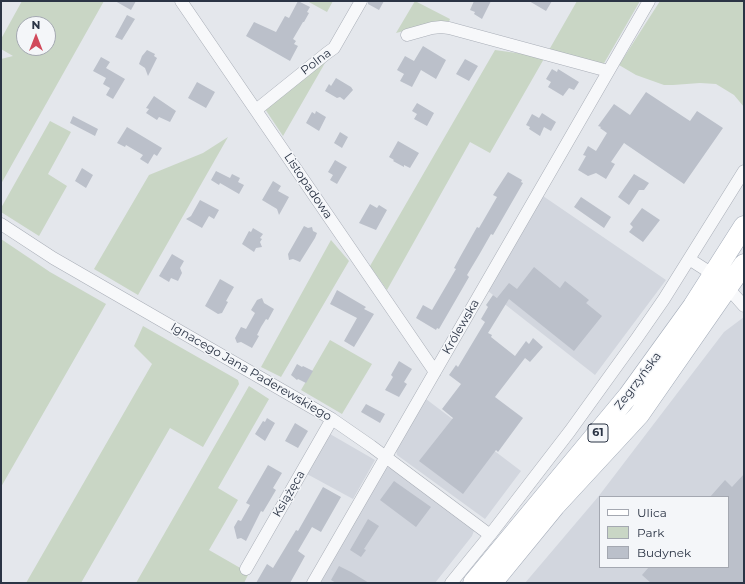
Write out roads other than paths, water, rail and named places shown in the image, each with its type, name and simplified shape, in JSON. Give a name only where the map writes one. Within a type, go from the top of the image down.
[{"type":"main road","name":"Zegrzyńska","points":[[492,583],[554,506],[639,415],[721,282],[744,226]]},
{"type":"main road","name":"Zegrzyńska","points":[[473,583],[721,282],[744,264]]},
{"type":"street","name":"Listopadowa","points":[[181,1],[435,372]]},
{"type":"street","name":"Polna","points":[[256,110],[334,48],[361,1]]},
{"type":"street","name":"Królewska","points":[[313,583],[649,1]]},
{"type":"street","points":[[407,36],[432,28],[449,28],[608,71]]},
{"type":"street","points":[[451,583],[570,431],[633,344],[689,259],[744,171]]},
{"type":"street","name":"Ignacego Jana Paderewskiego","points":[[1,224],[53,258],[332,419],[386,457],[490,535]]},
{"type":"street","points":[[689,259],[721,282],[744,306]]},
{"type":"street","name":"Książęca","points":[[246,569],[332,419]]}]
